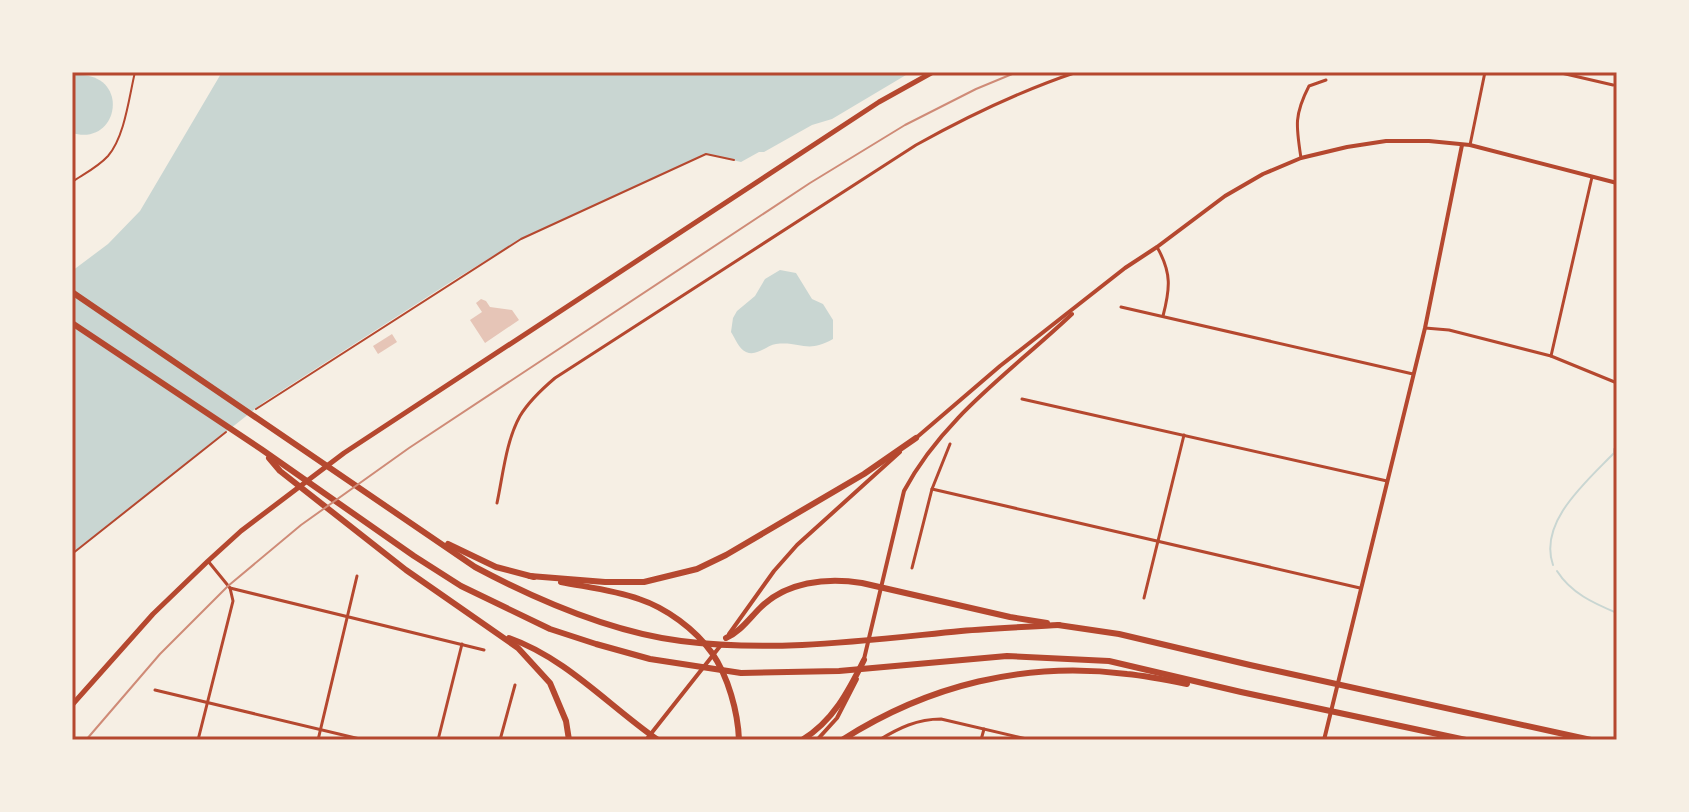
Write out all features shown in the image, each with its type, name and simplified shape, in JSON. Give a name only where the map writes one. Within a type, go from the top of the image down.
[{"type":"highway","points":[[72,292],[475,567],[556,606],[630,630],[681,641],[741,645],[848,643],[1059,625]]},
{"type":"highway","points":[[72,323],[461,586],[550,629],[596,644],[650,659],[741,673],[839,671],[1007,656],[1109,661],[1466,740]]},
{"type":"highway","points":[[530,576],[644,582],[697,569],[864,474],[916,438]]},
{"type":"highway","points":[[261,449],[280,471],[350,527],[518,648],[550,683],[566,721],[569,740]]},
{"type":"highway","points":[[426,533],[496,567],[638,598],[663,609],[689,628],[712,653],[734,704],[739,740]]},
{"type":"highway","points":[[726,638],[735,634],[763,605],[786,591],[804,584],[838,580],[897,590],[1010,617],[1119,634],[1591,740]]},
{"type":"highway","points":[[502,636],[540,652],[658,740]]},
{"type":"highway","points":[[802,740],[834,713],[864,660]]},
{"type":"highway","points":[[842,740],[862,727],[943,690],[1023,672],[1075,670],[1125,673],[1241,692]]},
{"type":"main road","points":[[72,705],[153,614],[208,561],[241,531],[344,453],[879,102],[933,72]]},
{"type":"street","points":[[497,503],[510,440],[520,416],[555,378],[916,145],[965,117],[1035,86],[1077,72]]},
{"type":"street","points":[[1470,145],[1485,72]]},
{"type":"street","points":[[1557,72],[1613,85]]},
{"type":"street","points":[[1301,158],[1297,133],[1298,108],[1309,86],[1326,80]]},
{"type":"street","points":[[646,740],[797,545],[1000,366],[1125,268],[1225,196],[1263,174],[1301,158],[1347,147],[1386,141],[1429,141],[1470,145],[1617,183]]},
{"type":"street","points":[[1324,739],[1425,328],[1462,145]]},
{"type":"street","points":[[1551,356],[1592,177]]},
{"type":"street","points":[[1157,247],[1168,272],[1169,292],[1163,316]]},
{"type":"street","points":[[817,740],[837,718],[856,683],[904,491],[917,466],[969,405],[1089,298]]},
{"type":"street","points":[[1121,307],[1413,374]]},
{"type":"street","points":[[1425,328],[1449,330],[1551,356],[1617,383]]},
{"type":"street","points":[[1022,399],[1387,481]]},
{"type":"street","points":[[1144,598],[1184,434]]},
{"type":"street","points":[[912,568],[932,489],[950,444]]},
{"type":"street","points":[[932,489],[1360,588]]},
{"type":"street","points":[[198,740],[233,601],[230,588],[208,561]]},
{"type":"street","points":[[318,740],[357,576]]},
{"type":"street","points":[[230,588],[484,650]]},
{"type":"street","points":[[438,740],[462,644]]},
{"type":"street","points":[[500,740],[515,685]]},
{"type":"street","points":[[155,690],[364,740]]},
{"type":"street","points":[[879,740],[913,722],[928,719],[941,719],[1031,740]]},
{"type":"street","points":[[981,740],[984,729]]},
{"type":"lane","points":[[72,182],[91,170],[113,149],[135,72]]},
{"type":"path","points":[[253,411],[521,239],[706,154],[734,160]]},
{"type":"path","points":[[72,554],[229,430]]},
{"type":"shaded area","points":[[222,72],[911,72],[832,119],[812,125],[741,162],[706,154],[521,239],[264,402],[72,554],[72,271],[108,244],[140,211]]},
{"type":"shaded area","points":[[72,77],[94,77],[105,85],[112,96],[113,108],[109,120],[101,129],[88,134],[72,133]]},
{"type":"shaded area","points":[[780,270],[796,273],[812,299],[823,304],[833,320],[833,339],[817,346],[776,344],[754,353],[746,352],[731,332],[733,318],[755,296],[765,279]]},
{"type":"building","points":[[481,299],[490,307],[512,310],[519,320],[485,343],[470,320],[482,312],[476,303]]},
{"type":"building","points":[[392,334],[397,342],[378,354],[373,346]]},
{"type":"waterway","points":[[1553,565],[1550,549],[1552,533],[1559,518],[1579,489],[1617,447]]},
{"type":"waterway","points":[[1557,571],[1576,591],[1617,613]]},
{"type":"railway","points":[[86,740],[160,654],[228,586],[301,525],[409,448],[810,183],[905,125],[1017,72]]}]
